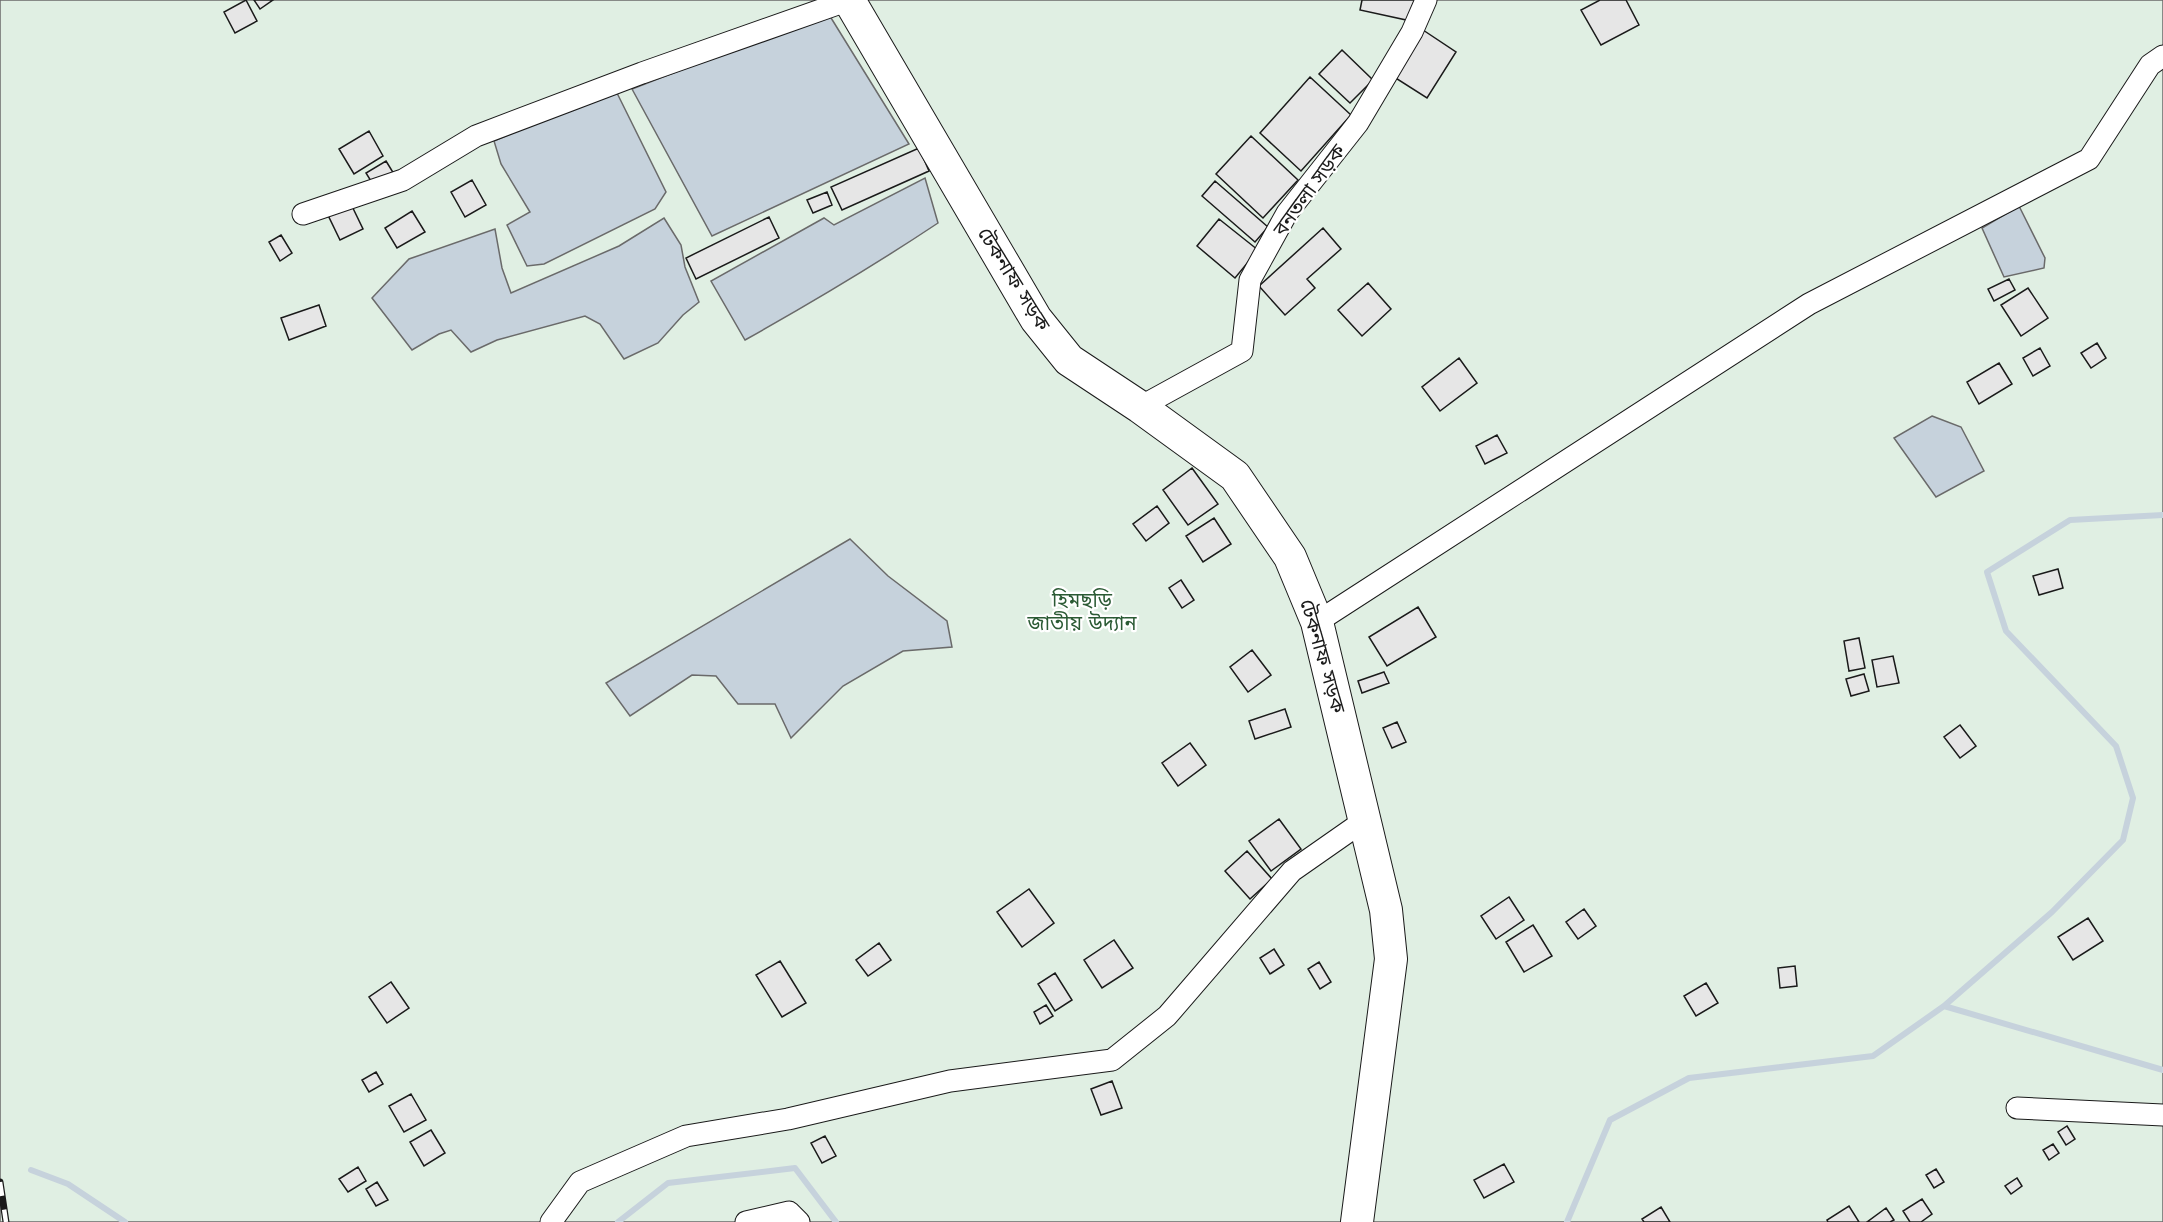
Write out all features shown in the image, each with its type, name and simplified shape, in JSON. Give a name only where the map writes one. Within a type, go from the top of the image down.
[{"type":"highway","name":"টেকনাফ সড়ক","points":[[849,0],[1036,319],[1069,360],[1140,407],[1235,476],[1290,557],[1317,622],[1386,910],[1391,959],[1357,1222]]},
{"type":"street","points":[[303,214],[403,180],[476,136],[642,73],[849,0]]},
{"type":"street","name":"বনতলা সড়ক","points":[[1140,407],[1242,351],[1250,280],[1287,213],[1358,123],[1412,32],[1425,0]]},
{"type":"street","points":[[1317,622],[1809,304],[2089,159],[2150,65],[2163,56]]},
{"type":"street","points":[[551,1222],[580,1182],[686,1136],[788,1119],[950,1081],[1112,1060],[1167,1016],[1292,871],[1365,820]]},
{"type":"street","points":[[2017,1108],[2163,1115]]},
{"type":"street","points":[[746,1222],[789,1212],[799,1222]]},
{"type":"green space","name":"হিমছড়ি জাতীয় উদ্যান","points":[[0,0],[2163,0],[2163,1222],[0,1222]]},
{"type":"shaded area","points":[[828,13],[909,144],[712,236],[632,89]]},
{"type":"shaded area","points":[[615,89],[666,192],[655,209],[544,264],[527,266],[507,225],[530,212],[501,164],[494,141]]},
{"type":"shaded area","points":[[925,178],[938,223],[891,254],[745,340],[711,281],[824,218],[834,225]]},
{"type":"shaded area","points":[[2019,206],[2045,258],[2044,268],[2004,277],[1982,228]]},
{"type":"shaded area","points":[[664,218],[681,245],[685,267],[699,302],[683,315],[658,343],[624,359],[600,324],[585,316],[497,340],[471,352],[451,330],[439,334],[412,350],[372,298],[409,259],[495,229],[502,268],[511,293],[619,246]]},
{"type":"shaded area","points":[[1932,416],[1961,427],[1984,471],[1936,497],[1894,438]]},
{"type":"shaded area","points":[[850,539],[888,576],[947,621],[952,647],[903,651],[843,686],[791,738],[775,704],[738,704],[716,676],[692,675],[630,716],[606,683]]},
{"type":"building","points":[[246,0],[257,21],[235,33],[224,12]]},
{"type":"building","points":[[254,0],[273,0],[260,9]]},
{"type":"building","points":[[1362,0],[1416,0],[1411,21],[1360,10]]},
{"type":"building","points":[[1600,0],[1626,0],[1639,25],[1601,45],[1581,10]]},
{"type":"building","points":[[1423,30],[1456,52],[1427,98],[1394,77]]},
{"type":"building","points":[[1342,50],[1373,80],[1350,103],[1319,74]]},
{"type":"building","points":[[1310,77],[1351,115],[1301,171],[1260,133]]},
{"type":"building","points":[[369,131],[383,156],[354,174],[339,149]]},
{"type":"building","points":[[1251,136],[1298,180],[1263,218],[1216,174]]},
{"type":"building","points":[[919,148],[929,171],[842,210],[831,187]]},
{"type":"building","points":[[386,161],[394,174],[374,186],[366,173]]},
{"type":"building","points":[[472,180],[486,205],[465,217],[451,192]]},
{"type":"building","points":[[1215,181],[1268,227],[1255,242],[1202,196]]},
{"type":"building","points":[[827,192],[832,205],[813,213],[807,200]]},
{"type":"building","points":[[349,200],[363,229],[340,240],[326,211]]},
{"type":"building","points":[[412,211],[425,232],[397,248],[385,228]]},
{"type":"building","points":[[769,217],[779,238],[696,279],[686,258]]},
{"type":"building","points":[[1219,219],[1258,250],[1235,278],[1197,246]]},
{"type":"building","points":[[1323,228],[1341,249],[1307,279],[1315,288],[1285,315],[1259,286]]},
{"type":"building","points":[[281,235],[292,253],[280,261],[269,242]]},
{"type":"building","points":[[2009,279],[2015,290],[1994,301],[1988,289]]},
{"type":"building","points":[[1368,283],[1391,309],[1362,336],[1338,310]]},
{"type":"building","points":[[2028,288],[2048,318],[2021,336],[2001,305]]},
{"type":"building","points":[[319,305],[326,326],[289,340],[281,318]]},
{"type":"building","points":[[2097,343],[2106,358],[2091,368],[2081,353]]},
{"type":"building","points":[[2040,348],[2050,366],[2033,376],[2023,358]]},
{"type":"building","points":[[1459,358],[1477,383],[1440,411],[1422,387]]},
{"type":"building","points":[[1999,363],[2012,384],[1979,404],[1967,382]]},
{"type":"building","points":[[1497,435],[1507,453],[1485,464],[1476,446]]},
{"type":"building","points":[[1192,468],[1218,504],[1188,525],[1163,490]]},
{"type":"building","points":[[1157,506],[1169,523],[1146,541],[1133,524]]},
{"type":"building","points":[[1214,518],[1231,544],[1203,562],[1186,536]]},
{"type":"building","points":[[2058,569],[2063,588],[2039,595],[2033,576]]},
{"type":"building","points":[[1181,580],[1194,600],[1182,608],[1169,588]]},
{"type":"building","points":[[1418,607],[1436,637],[1387,666],[1369,637]]},
{"type":"building","points":[[1859,638],[1865,668],[1849,671],[1844,641]]},
{"type":"building","points":[[1252,650],[1271,675],[1248,692],[1230,667]]},
{"type":"building","points":[[1893,656],[1899,683],[1877,687],[1872,660]]},
{"type":"building","points":[[1384,672],[1389,683],[1362,693],[1358,681]]},
{"type":"building","points":[[1864,674],[1869,691],[1851,696],[1846,679]]},
{"type":"building","points":[[1285,709],[1291,727],[1255,739],[1249,721]]},
{"type":"building","points":[[1397,722],[1406,742],[1392,748],[1383,728]]},
{"type":"building","points":[[1960,725],[1976,746],[1960,758],[1944,737]]},
{"type":"building","points":[[1190,743],[1206,765],[1178,786],[1162,763]]},
{"type":"building","points":[[1279,819],[1301,849],[1271,871],[1249,841]]},
{"type":"building","points":[[1247,851],[1272,879],[1250,899],[1225,871]]},
{"type":"building","points":[[1029,889],[1054,923],[1022,947],[997,912]]},
{"type":"building","points":[[1509,897],[1524,920],[1496,939],[1481,916]]},
{"type":"building","points":[[1584,909],[1596,926],[1578,939],[1566,922]]},
{"type":"building","points":[[2088,918],[2103,941],[2073,960],[2058,937]]},
{"type":"building","points":[[1533,925],[1552,956],[1524,972],[1506,942]]},
{"type":"building","points":[[1114,940],[1133,968],[1102,988],[1084,960]]},
{"type":"building","points":[[879,943],[891,960],[868,976],[856,960]]},
{"type":"building","points":[[1274,949],[1284,965],[1270,974],[1260,958]]},
{"type":"building","points":[[780,961],[806,1003],[782,1017],[756,975]]},
{"type":"building","points":[[1319,962],[1331,982],[1320,989],[1308,969]]},
{"type":"building","points":[[1795,966],[1797,986],[1780,988],[1778,968]]},
{"type":"building","points":[[1055,973],[1072,1000],[1055,1011],[1038,984]]},
{"type":"building","points":[[391,982],[409,1008],[387,1023],[369,997]]},
{"type":"building","points":[[1706,983],[1718,1003],[1696,1016],[1684,996]]},
{"type":"building","points":[[1046,1005],[1053,1016],[1040,1024],[1034,1012]]},
{"type":"building","points":[[376,1072],[383,1084],[369,1092],[362,1080]]},
{"type":"building","points":[[1112,1081],[1122,1108],[1101,1115],[1091,1089]]},
{"type":"building","points":[[411,1094],[426,1120],[404,1132],[389,1106]]},
{"type":"building","points":[[2067,1126],[2075,1139],[2066,1145],[2058,1132]]},
{"type":"building","points":[[431,1130],[445,1153],[424,1166],[410,1142]]},
{"type":"building","points":[[825,1136],[836,1156],[822,1163],[811,1143]]},
{"type":"building","points":[[2053,1144],[2059,1153],[2049,1160],[2043,1150]]},
{"type":"building","points":[[1504,1164],[1514,1182],[1484,1198],[1474,1180]]},
{"type":"building","points":[[358,1167],[366,1181],[348,1192],[339,1179]]},
{"type":"building","points":[[1936,1169],[1944,1182],[1934,1188],[1926,1175]]},
{"type":"building","points":[[2017,1178],[2022,1186],[2011,1194],[2005,1186]]},
{"type":"building","points":[[377,1182],[388,1200],[376,1206],[366,1189]]},
{"type":"building","points":[[1922,1199],[1932,1214],[1921,1222],[1910,1222],[1903,1211]]},
{"type":"building","points":[[1849,1206],[1859,1222],[1828,1222],[1827,1220]]},
{"type":"building","points":[[1661,1207],[1670,1222],[1644,1222],[1642,1219]]},
{"type":"building","points":[[1886,1208],[1894,1220],[1867,1222]]},
{"type":"waterway","points":[[1567,1222],[1610,1120],[1689,1078],[1873,1056],[1944,1006],[2052,912],[2123,840],[2133,798],[2116,746],[2006,631],[1987,572],[2070,520],[2163,515]]},
{"type":"waterway","points":[[1944,1006],[2163,1070]]},
{"type":"waterway","points":[[618,1222],[668,1183],[795,1168],[836,1222]]},
{"type":"waterway","points":[[31,1170],[68,1184],[125,1222]]},
{"type":"railway","points":[[0,1182],[6,1222]]}]
